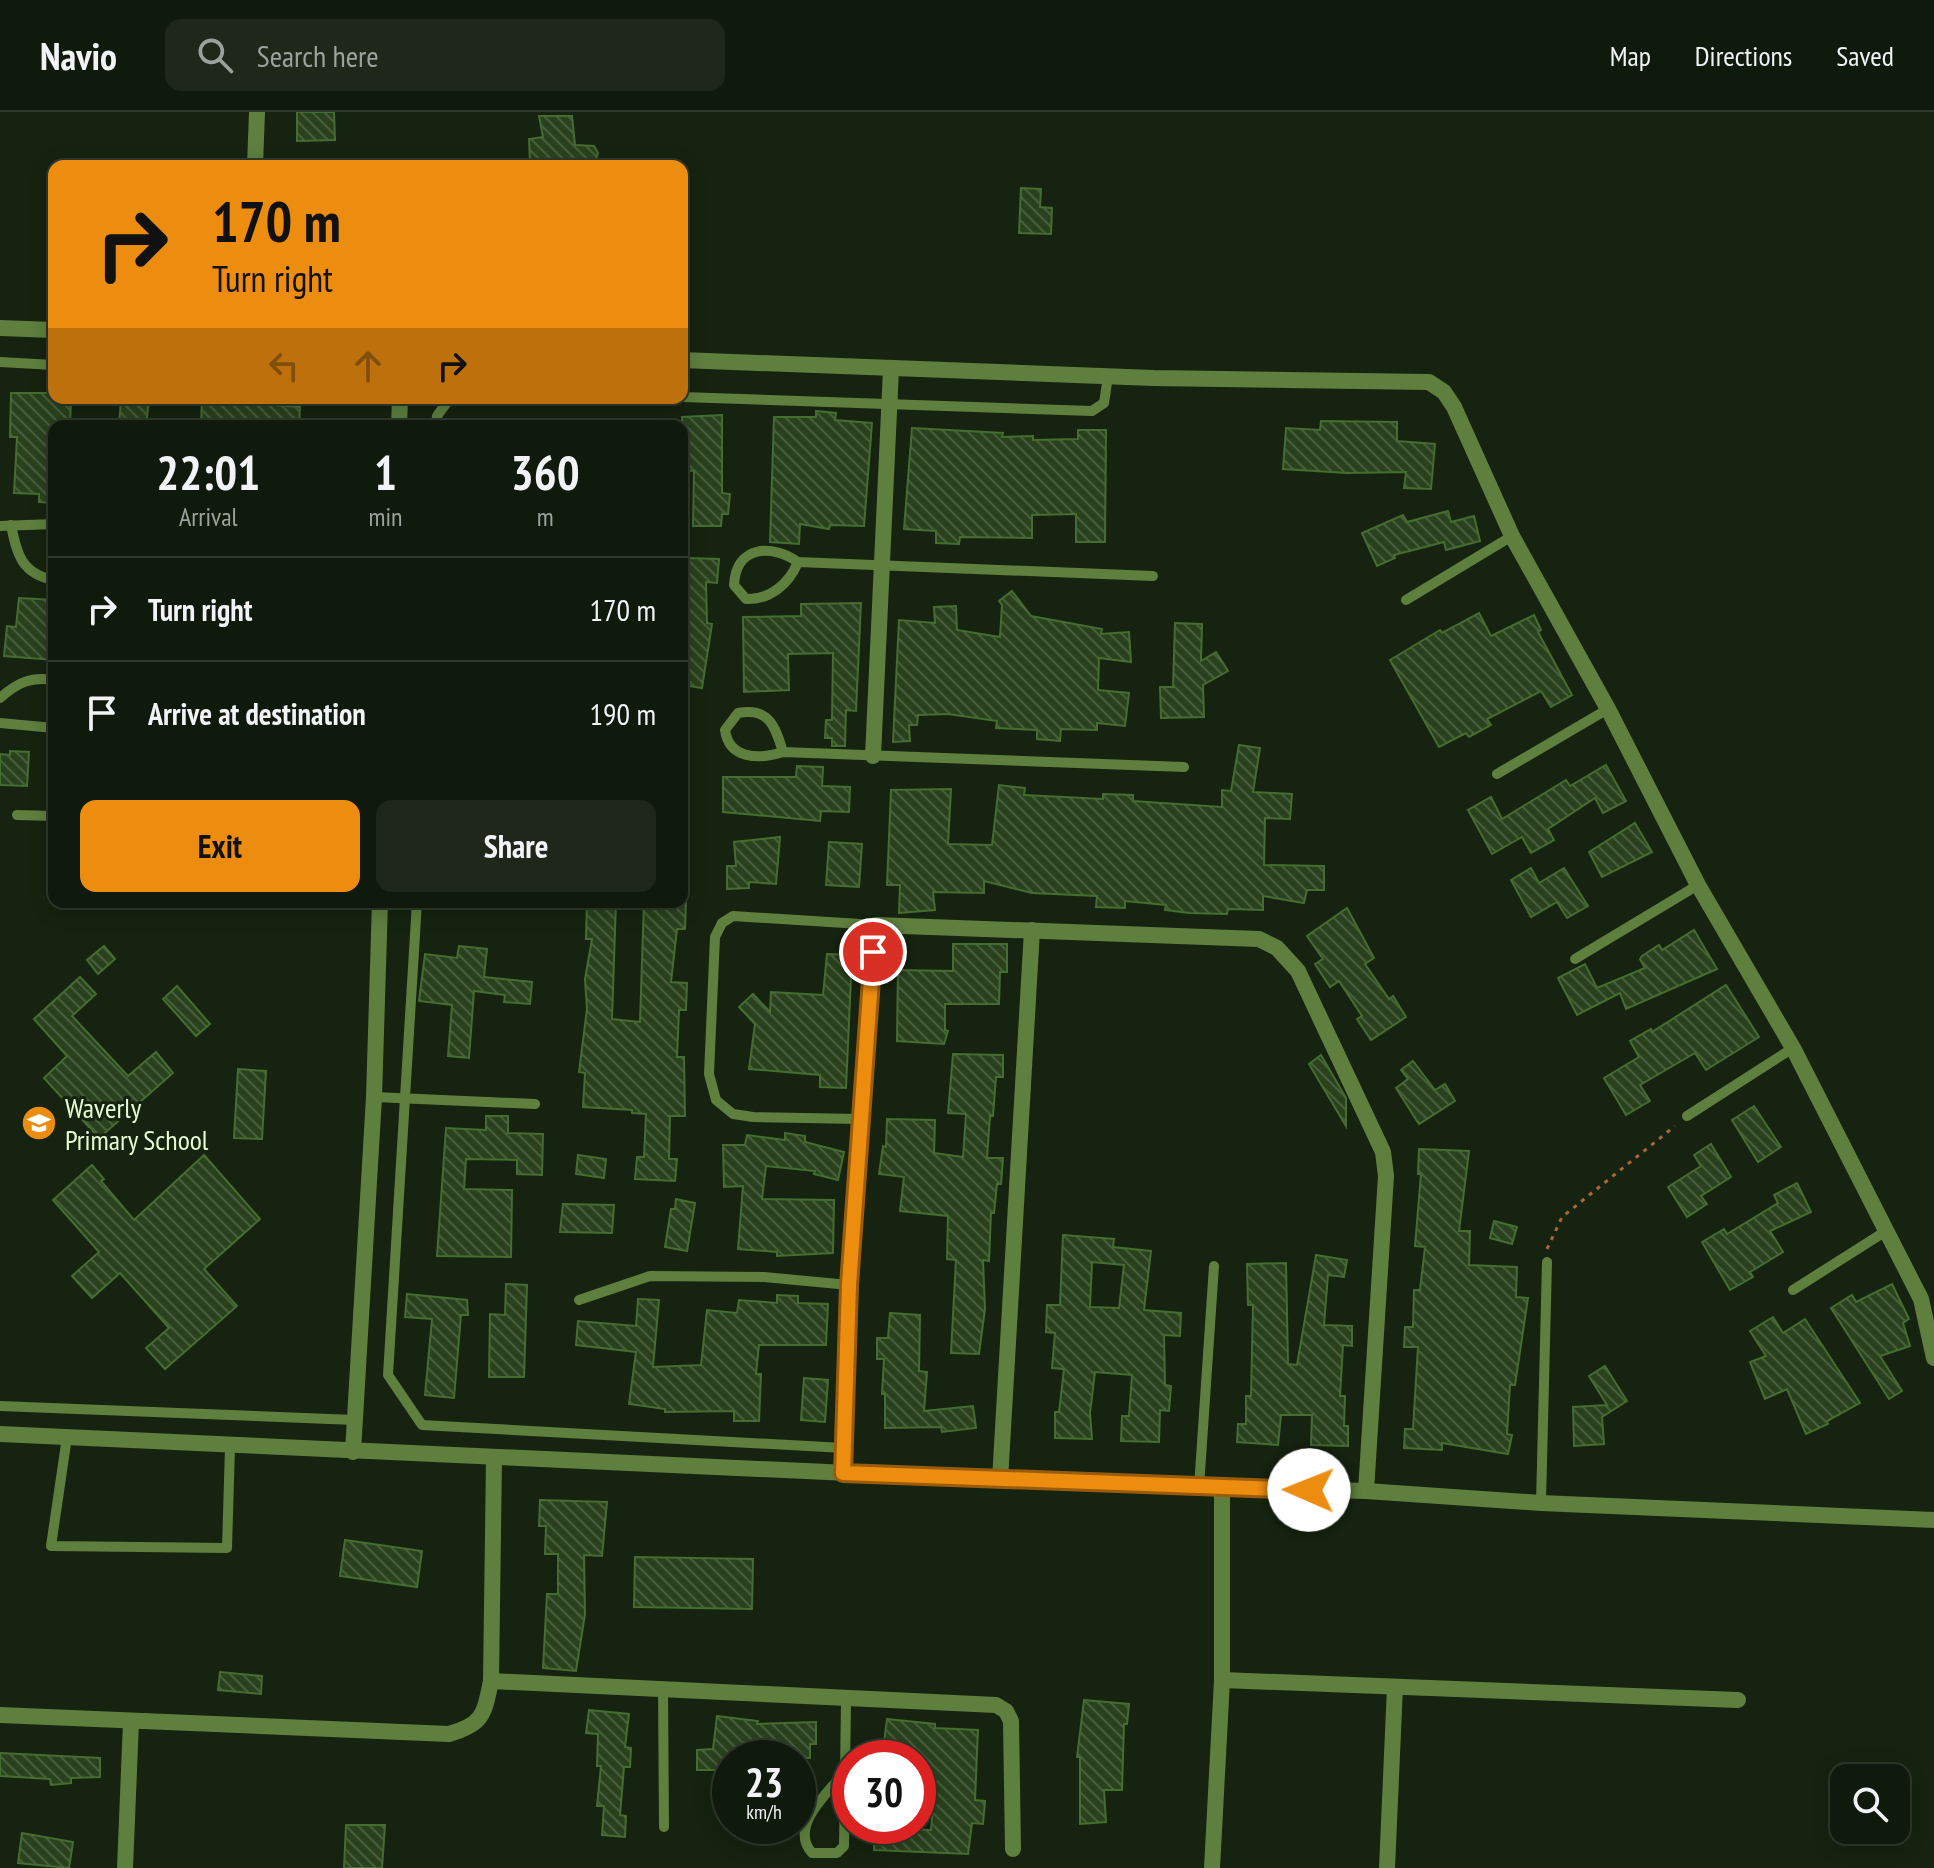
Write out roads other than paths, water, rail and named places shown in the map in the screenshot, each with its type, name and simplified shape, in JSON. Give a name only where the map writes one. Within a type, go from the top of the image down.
[{"type":"street","points":[[255,160],[257,112]]},
{"type":"street","points":[[0,328],[48,330]]},
{"type":"street","points":[[688,360],[1108,376],[1429,382],[1444,392],[1454,407],[1512,536],[1608,709],[1698,885],[1793,1048],[1921,1299],[1934,1358]]},
{"type":"street","points":[[873,756],[891,369]]},
{"type":"street","points":[[353,1452],[374,1097],[380,908]]},
{"type":"street","points":[[843,1473],[849,1285],[876,925],[1032,930],[1259,939],[1277,948],[1298,971],[1383,1152],[1386,1176],[1366,1491]]},
{"type":"street","points":[[1000,1480],[1032,930]]},
{"type":"street","points":[[0,1434],[230,1447],[1000,1480],[1366,1491],[1541,1503],[1934,1520]]},
{"type":"street","points":[[0,1715],[449,1734],[469,1729],[484,1715],[491,1681],[494,1458]]},
{"type":"street","points":[[1212,1868],[1222,1680],[1222,1489]]},
{"type":"street","points":[[1222,1680],[1738,1700]]},
{"type":"street","points":[[491,1681],[663,1688],[846,1701],[996,1705],[1006,1711],[1011,1721],[1013,1849]]},
{"type":"street","points":[[1387,1868],[1395,1687]]},
{"type":"street","points":[[125,1868],[131,1722]]},
{"type":"lane","points":[[0,362],[48,365]]},
{"type":"lane","points":[[688,397],[1092,411],[1104,403],[1108,376]]},
{"type":"lane","points":[[48,524],[5,526],[24,567],[38,577],[48,579]]},
{"type":"lane","points":[[1406,600],[1512,536]]},
{"type":"lane","points":[[798,562],[792,576],[760,599],[746,599],[734,585],[739,563],[750,554],[782,551],[798,562],[1153,576]]},
{"type":"lane","points":[[0,698],[16,684],[37,677],[48,679]]},
{"type":"lane","points":[[1497,774],[1608,709]]},
{"type":"lane","points":[[783,752],[774,723],[762,713],[738,713],[725,730],[727,744],[735,753],[767,757],[783,752],[1184,767]]},
{"type":"lane","points":[[0,723],[48,727]]},
{"type":"lane","points":[[17,815],[48,816]]},
{"type":"lane","points":[[1575,959],[1698,885]]},
{"type":"lane","points":[[417,908],[388,1375],[422,1425],[844,1448]]},
{"type":"lane","points":[[860,1119],[753,1117],[733,1114],[716,1100],[709,1074],[715,937],[722,923],[733,916],[876,925]]},
{"type":"lane","points":[[1687,1116],[1793,1048]]},
{"type":"lane","points":[[374,1097],[535,1104]]},
{"type":"lane","points":[[1793,1290],[1886,1231]]},
{"type":"lane","points":[[1541,1503],[1547,1262]]},
{"type":"lane","points":[[1199,1487],[1214,1266]]},
{"type":"lane","points":[[579,1300],[650,1276],[764,1277],[849,1285]]},
{"type":"lane","points":[[0,1406],[355,1420]]},
{"type":"lane","points":[[67,1437],[51,1546],[227,1548],[230,1447]]},
{"type":"lane","points":[[663,1688],[664,1827]]},
{"type":"lane","points":[[844,1740],[846,1701]]},
{"type":"lane","points":[[842,1775],[844,1846],[837,1853],[812,1853],[804,1834],[806,1821],[842,1775]]},
{"type":"place","name":"Waverly Primary School","points":[[39,1123]]}]
